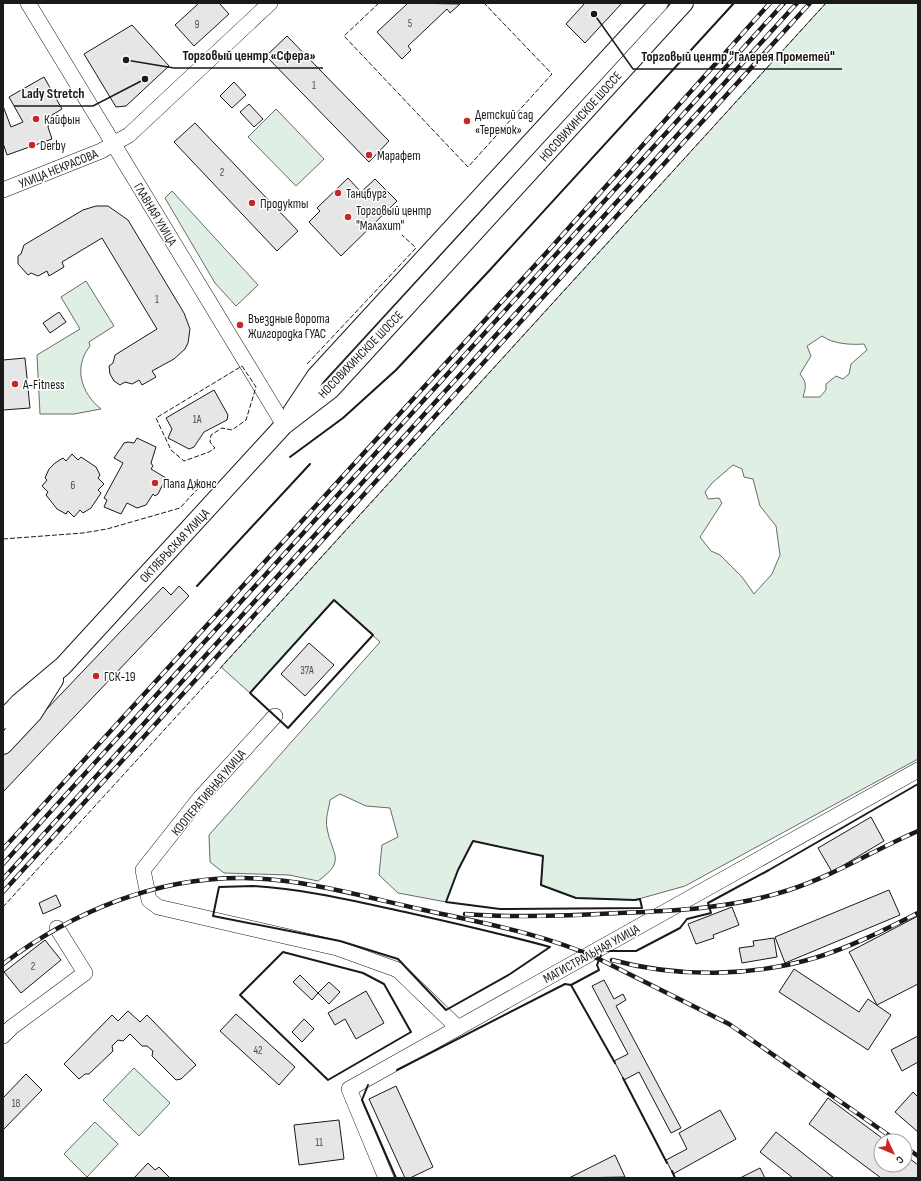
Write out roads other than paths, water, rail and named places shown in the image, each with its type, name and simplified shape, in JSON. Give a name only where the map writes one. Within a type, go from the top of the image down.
[{"type":"main road","name":"НОСОВИХИНСКОЕ ШОССЕ","points":[[284,425],[316,376],[659,3]]},
{"type":"main road","name":"НОСОВИХИНСКОЕ ШОССЕ","points":[[284,425],[331,389],[684,3]]},
{"type":"main road","name":"ОКТЯБРЬСКАЯ УЛИЦА","points":[[3,720],[19,703],[63,666],[284,425]]},
{"type":"main road","name":"ОКТЯБРЬСКАЯ УЛИЦА","points":[[3,745],[33,713],[63,666]]},
{"type":"street","name":"ГЛАВНАЯ УЛИЦА","points":[[28,3],[284,425]]},
{"type":"street","name":"УЛИЦА НЕКРАСОВА","points":[[3,190],[113,145],[145,122],[270,3]]},
{"type":"street","name":"КООПЕРАТИВНАЯ УЛИЦА","points":[[275,716],[200,798],[143,870],[147,895],[153,905],[337,948],[398,970],[458,1028]]},
{"type":"street","name":"МАГИСТРАЛЬНАЯ УЛИЦА","points":[[386,1178],[349,1089],[918,770]]},
{"type":"street","points":[[3,1036],[12,1027],[85,973],[57,928]]},
{"type":"railway","points":[[3,849],[548,251],[770,3]]},
{"type":"railway","points":[[3,864],[784,3]]},
{"type":"railway","points":[[3,879],[797,3]]},
{"type":"railway","points":[[3,892],[810,3]]},
{"type":"railway","points":[[465,914],[503,916],[580,915],[684,910],[726,905],[768,896],[806,884],[918,831]]},
{"type":"railway","points":[[3,964],[57,928],[116,901],[147,891],[211,879],[267,879],[312,885],[513,930],[578,950],[599,959],[729,1024],[886,1133]]},
{"type":"railway","points":[[612,960],[637,966],[689,972],[715,973],[767,968],[793,964],[831,953],[869,937],[918,913]]},
{"type":"railway","points":[[913,1153],[918,1156]]},
{"type":"place","name":"Торговый центр \"Галерея Прометей\"","points":[[594,14]]},
{"type":"place","name":"Торговый центр «Сфера»","points":[[126,60]]},
{"type":"place","name":"Lady Stretch","points":[[145,79]]},
{"type":"place","name":"Кайфын","points":[[36,119]]},
{"type":"place","name":"Детский сад «Теремок»","points":[[467,121]]},
{"type":"place","name":"Derby","points":[[32,145]]},
{"type":"place","name":"Марафет","points":[[369,155]]},
{"type":"place","name":"Танцбург","points":[[338,193]]},
{"type":"place","name":"Продукты","points":[[252,203]]},
{"type":"place","name":"Торговый центр \"Малахит\"","points":[[348,217]]},
{"type":"place","name":"Въездные ворота Жилгородка ГУАС","points":[[240,325]]},
{"type":"place","name":"A-Fitness","points":[[15,384]]},
{"type":"place","name":"Папа Джонс","points":[[155,483]]},
{"type":"place","name":"ГСК-19","points":[[96,676]]}]
